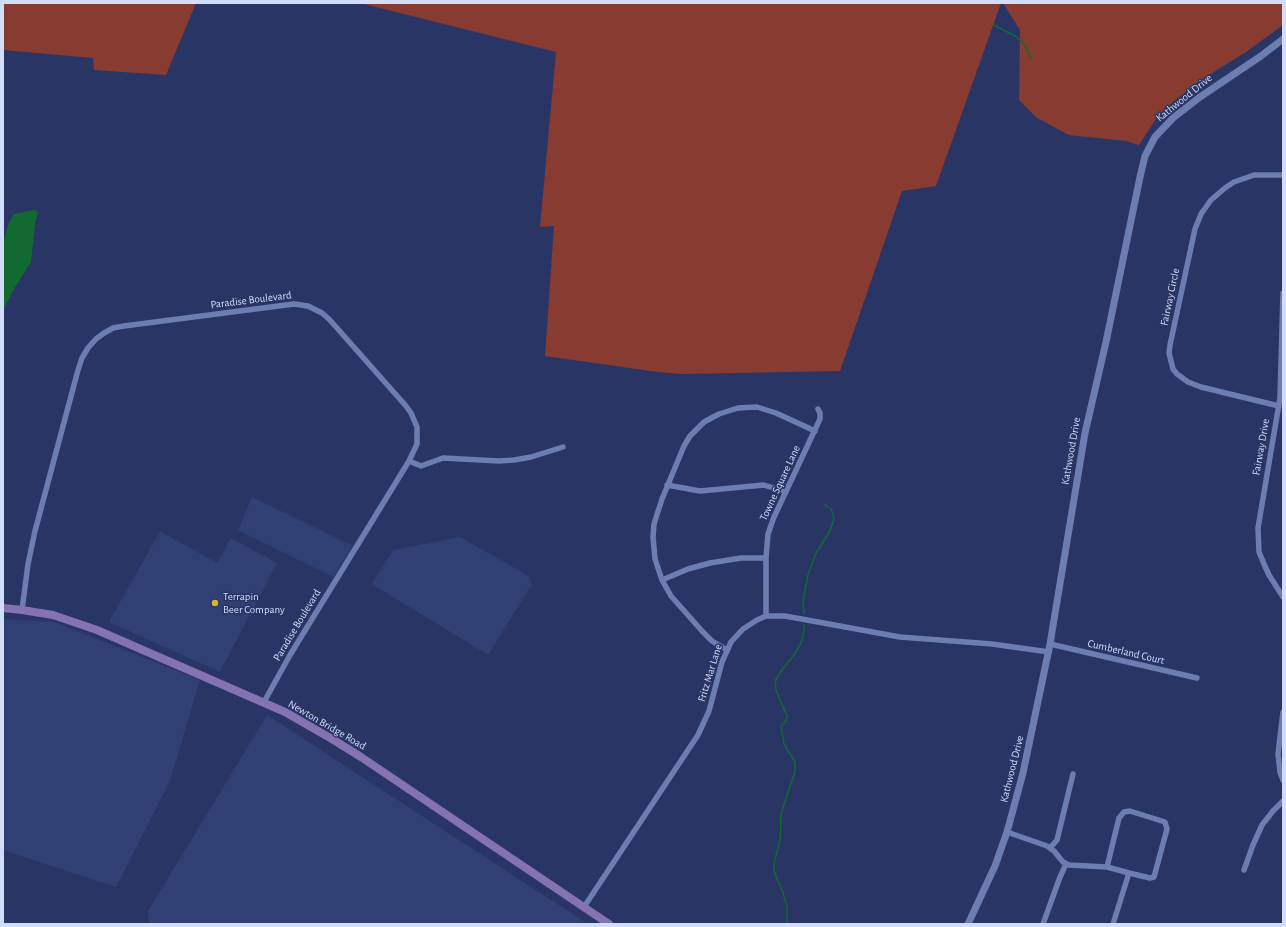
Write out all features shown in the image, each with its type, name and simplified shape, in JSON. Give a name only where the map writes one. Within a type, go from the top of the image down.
[{"type":"main road","name":"Newton Bridge Road","points":[[3,608],[53,615],[97,630],[264,702],[292,716],[337,742],[609,924]]},
{"type":"street","name":"Kathwood Drive","points":[[968,924],[986,887],[1008,832],[1029,750],[1049,648],[1085,433],[1106,342],[1145,156],[1155,137],[1173,118],[1200,96],[1261,56],[1283,39]]},
{"type":"street","name":"Fairway Circle","points":[[1279,406],[1201,387],[1188,382],[1173,369],[1169,354],[1195,230],[1203,210],[1217,194],[1234,182],[1254,175],[1283,175]]},
{"type":"street","name":"Fairway Drive","points":[[1283,293],[1279,406],[1259,517],[1258,541],[1264,564],[1283,597]]},
{"type":"street","name":"Paradise Boulevard","points":[[22,610],[28,564],[35,531],[78,370],[82,358],[88,348],[104,332],[113,328],[294,304],[308,306],[332,322],[411,413],[417,427],[418,436],[416,448],[409,461],[290,655],[264,702]]},
{"type":"street","points":[[727,650],[712,641],[702,632],[671,596],[662,580],[654,559],[653,537],[657,511],[667,485],[684,446],[694,432],[704,422],[728,410],[748,407],[766,409],[815,431]]},
{"type":"street","name":"Towne Square Lane","points":[[766,616],[766,558],[770,526],[820,419],[818,409]]},
{"type":"street","points":[[409,461],[421,466],[443,458],[499,461],[514,460],[531,457],[563,447]]},
{"type":"street","points":[[667,485],[700,491],[764,485],[786,492]]},
{"type":"street","points":[[662,580],[688,569],[710,563],[741,558],[766,558]]},
{"type":"street","name":"Fritz Mar Lane","points":[[584,907],[698,735],[709,711],[727,650],[731,642],[743,629],[757,620],[766,616],[785,616],[900,638],[1049,648]]},
{"type":"street","name":"Cumberland Court","points":[[1049,648],[1197,678]]},
{"type":"street","points":[[1283,712],[1278,754],[1280,772],[1283,780]]},
{"type":"street","points":[[1050,848],[1057,840],[1073,774]]},
{"type":"street","points":[[1244,870],[1262,825],[1273,810],[1283,801]]},
{"type":"street","points":[[1008,832],[1043,844],[1050,848],[1066,864],[1073,866],[1107,867],[1150,878],[1154,877],[1167,829],[1165,822],[1130,811],[1122,814],[1119,818],[1107,867]]},
{"type":"street","points":[[1043,924],[1066,864]]},
{"type":"street","points":[[1113,924],[1129,873]]},
{"type":"shaded area","points":[[3,3],[196,3],[166,75],[94,70],[93,58],[3,50]]},
{"type":"shaded area","points":[[360,3],[1001,3],[936,186],[902,191],[840,371],[681,374],[545,356],[554,226],[540,227],[556,52]]},
{"type":"shaded area","points":[[1003,3],[1283,3],[1283,25],[1246,52],[1201,80],[1174,101],[1156,119],[1139,145],[1126,141],[1069,135],[1037,118],[1019,100],[1020,30]]},
{"type":"shaded area","points":[[34,210],[38,212],[35,223],[31,262],[15,287],[3,310],[3,243],[8,225],[14,214]]},
{"type":"shaded area","points":[[252,497],[353,546],[333,577],[238,530]]},
{"type":"shaded area","points":[[160,531],[217,563],[231,538],[277,563],[220,672],[109,622]]},
{"type":"shaded area","points":[[460,537],[529,576],[532,584],[488,655],[372,584],[393,550]]},
{"type":"shaded area","points":[[3,619],[54,622],[200,680],[170,781],[116,887],[3,850]]},
{"type":"shaded area","points":[[267,715],[588,924],[149,924],[148,911]]},
{"type":"waterway","points":[[994,25],[1015,36],[1021,41],[1026,47],[1031,58]]},
{"type":"waterway","points":[[804,614],[803,601],[808,575],[815,555],[830,531],[834,519],[831,509],[825,505]]},
{"type":"waterway","points":[[787,924],[787,906],[774,871],[774,863],[780,841],[781,814],[795,771],[795,762],[784,744],[781,726],[786,721],[787,716],[776,690],[775,681],[801,643],[804,625]]},
{"type":"place","name":"Terrapin Beer Company","points":[[215,603]]}]
